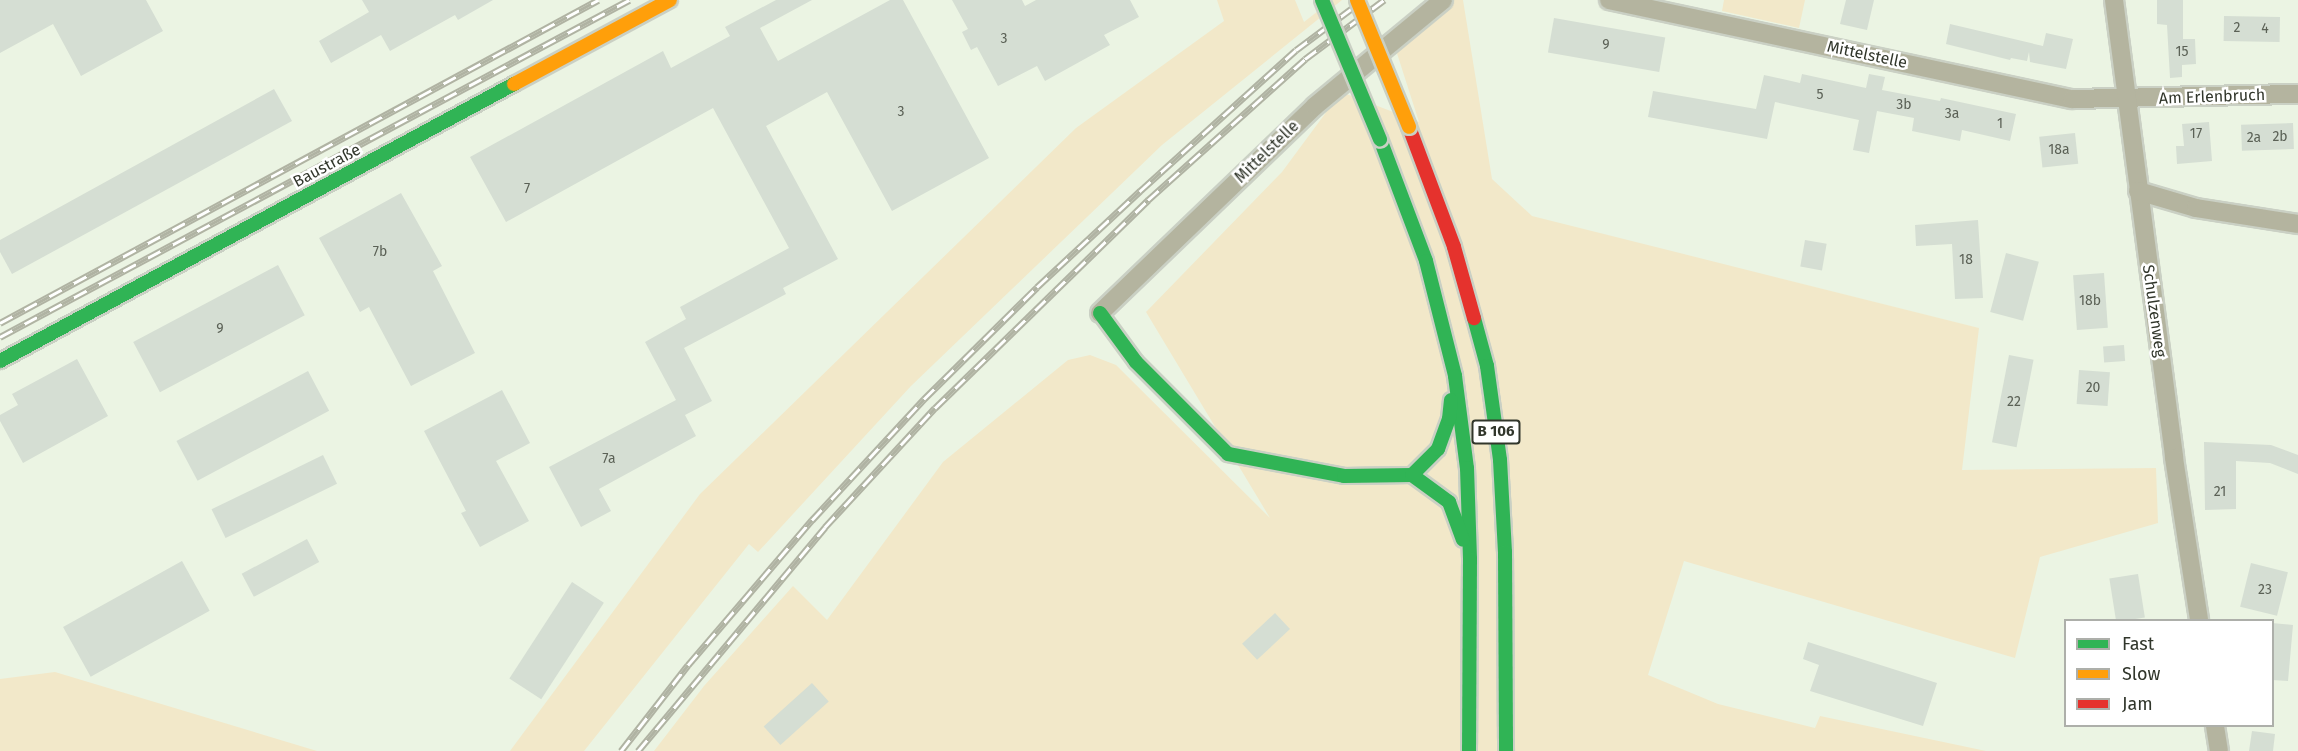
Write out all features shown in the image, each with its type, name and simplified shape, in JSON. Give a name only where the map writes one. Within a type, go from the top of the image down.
[{"type":"main road","name":"Baustraße","points":[[0,361],[670,0]]},
{"type":"main road","name":"B 106","points":[[1322,0],[1380,139],[1426,261],[1455,376],[1467,468],[1470,559],[1469,751]]},
{"type":"main road","name":"B 106","points":[[1357,0],[1409,127],[1454,247],[1486,366],[1500,460],[1505,552],[1506,751]]},
{"type":"main road","points":[[1100,313],[1136,362],[1228,454],[1344,476],[1412,475],[1449,502],[1470,559]]},
{"type":"main road","points":[[1412,475],[1438,449],[1449,419],[1455,376]]},
{"type":"street","name":"Mittelstelle","points":[[1100,313],[1315,106],[1443,0]]},
{"type":"street","name":"Mittelstelle","points":[[1609,0],[2072,99],[2126,99]]},
{"type":"street","name":"Schulzenweg","points":[[2114,0],[2138,191],[2199,619]]},
{"type":"street","name":"Am Erlenbruch","points":[[2126,99],[2298,94]]},
{"type":"street","points":[[2138,191],[2196,208],[2298,224]]},
{"type":"street","points":[[2215,727],[2219,751]]},
{"type":"shaded area","points":[[1217,0],[1295,0],[1304,22],[1332,0],[1342,0],[1162,145],[911,386],[758,552],[749,544],[584,751],[510,751],[700,494],[1076,128],[1224,21]]},
{"type":"shaded area","points":[[1439,0],[1463,0],[1492,179],[1532,216],[1979,328],[1962,470],[2156,468],[2158,523],[2040,557],[2015,658],[1684,561],[1648,675],[1718,704],[1815,728],[1820,716],[1986,751],[654,751],[704,686],[793,586],[827,620],[943,462],[1068,360],[1090,355],[1116,365],[1270,518],[1146,312],[1282,172],[1330,107],[1344,93],[1419,122],[1394,44]]},
{"type":"shaded area","points":[[1724,0],[1805,0],[1799,28],[1722,11]]},
{"type":"shaded area","points":[[55,672],[317,751],[0,751],[0,679]]},
{"type":"building","points":[[0,0],[146,0],[163,31],[81,76],[53,24],[0,53]]},
{"type":"building","points":[[362,0],[493,0],[458,20],[455,15],[390,51],[381,35],[331,63],[319,41],[369,12]]},
{"type":"building","points":[[776,0],[812,0],[760,28],[778,61],[890,0],[903,0],[989,158],[892,211],[827,92],[766,126],[838,259],[783,288],[786,294],[684,348],[712,401],[685,415],[696,436],[599,489],[611,511],[581,527],[549,467],[676,400],[645,342],[686,319],[680,307],[789,248],[713,108],[506,222],[470,157],[663,51],[671,68],[730,36],[725,27]]},
{"type":"building","points":[[952,0],[1022,0],[1025,6],[1036,0],[1130,0],[1139,17],[1104,35],[1110,45],[1045,81],[1037,66],[998,86],[977,47],[971,50],[962,32],[968,29]]},
{"type":"building","points":[[1846,0],[1874,0],[1867,30],[1840,24]]},
{"type":"building","points":[[2157,0],[2183,0],[2183,39],[2195,39],[2196,64],[2182,65],[2182,77],[2170,78],[2167,25],[2157,24]]},
{"type":"building","points":[[2224,16],[2280,17],[2280,42],[2224,41]]},
{"type":"building","points":[[1554,18],[1665,38],[1659,72],[1548,52]]},
{"type":"building","points":[[1950,24],[2043,46],[2046,33],[2073,39],[2066,69],[2030,62],[2029,52],[2027,61],[2011,58],[2010,60],[1946,44]]},
{"type":"building","points":[[1802,74],[1866,88],[1869,74],[1885,77],[1882,90],[1940,101],[1941,98],[2016,114],[2010,141],[1962,130],[1960,141],[1912,131],[1914,118],[1877,111],[1869,153],[1853,150],[1859,120],[1775,102],[1767,139],[1648,117],[1653,91],[1756,109],[1764,75],[1800,83]]},
{"type":"building","points":[[274,89],[292,121],[12,274],[0,252],[0,240]]},
{"type":"building","points":[[2209,122],[2212,161],[2177,164],[2176,146],[2184,146],[2182,124]]},
{"type":"building","points":[[2293,123],[2294,149],[2242,151],[2241,125]]},
{"type":"building","points":[[2075,133],[2078,164],[2042,168],[2039,137]]},
{"type":"building","points":[[401,193],[442,266],[433,271],[475,353],[411,386],[369,307],[360,312],[319,238]]},
{"type":"building","points":[[1978,220],[1983,298],[1955,299],[1952,244],[1916,246],[1915,225]]},
{"type":"building","points":[[1805,240],[1827,244],[1822,270],[1800,267]]},
{"type":"building","points":[[2006,253],[2039,262],[2023,321],[1990,312]]},
{"type":"building","points":[[278,265],[305,315],[160,392],[133,342]]},
{"type":"building","points":[[2104,273],[2108,328],[2077,330],[2073,275]]},
{"type":"building","points":[[2124,345],[2125,361],[2104,362],[2103,346]]},
{"type":"building","points":[[2009,355],[2034,360],[2017,447],[1992,442]]},
{"type":"building","points":[[77,359],[108,416],[23,463],[0,421],[0,415],[18,405],[12,394]]},
{"type":"building","points":[[2079,370],[2110,372],[2108,406],[2077,404]]},
{"type":"building","points":[[308,371],[329,411],[198,481],[176,441]]},
{"type":"building","points":[[502,390],[530,443],[496,461],[529,521],[480,547],[461,513],[466,511],[424,431]]},
{"type":"building","points":[[2204,442],[2271,445],[2298,455],[2298,474],[2270,463],[2236,461],[2236,509],[2205,510]]},
{"type":"building","points":[[323,455],[337,484],[226,538],[212,509]]},
{"type":"building","points":[[307,539],[319,562],[254,597],[242,574]]},
{"type":"building","points":[[182,561],[210,611],[91,677],[63,627]]},
{"type":"building","points":[[2251,563],[2288,572],[2277,616],[2240,607]]},
{"type":"building","points":[[2138,574],[2145,617],[2116,619],[2109,579]]},
{"type":"building","points":[[572,582],[604,603],[541,699],[509,678]]},
{"type":"building","points":[[1275,613],[1290,629],[1257,660],[1242,644]]},
{"type":"building","points":[[2274,623],[2293,625],[2288,681],[2274,680]]},
{"type":"building","points":[[1808,642],[1937,683],[1923,726],[1810,691],[1819,665],[1803,659]]},
{"type":"building","points":[[812,683],[829,702],[780,745],[764,726]]},
{"type":"building","points":[[2252,731],[2275,734],[2273,751],[2249,751]]},
{"type":"railway","points":[[0,323],[598,0]]},
{"type":"railway","points":[[0,337],[629,0]]},
{"type":"railway","points":[[621,751],[688,665],[812,520],[924,399],[1037,287],[1140,191],[1296,50],[1363,0]]},
{"type":"railway","points":[[638,751],[825,527],[935,408],[1148,200],[1305,59],[1384,0]]},
{"type":"traffic: fast","points":[[1322,0],[1380,139]]},
{"type":"traffic: fast","points":[[0,361],[514,84]]},
{"type":"traffic: fast","points":[[1380,139],[1426,261],[1455,376],[1467,468],[1470,559],[1469,751]]},
{"type":"traffic: fast","points":[[1100,313],[1136,362],[1228,454],[1344,476],[1412,475],[1449,502],[1463,540]]},
{"type":"traffic: fast","points":[[1474,318],[1487,366],[1500,460],[1505,552],[1506,751]]},
{"type":"traffic: fast","points":[[1412,475],[1438,449],[1449,419],[1451,400]]},
{"type":"traffic: slow","points":[[514,84],[670,0]]},
{"type":"traffic: slow","points":[[1357,0],[1409,127]]},
{"type":"traffic: jam","points":[[1409,127],[1454,247],[1474,318]]}]
